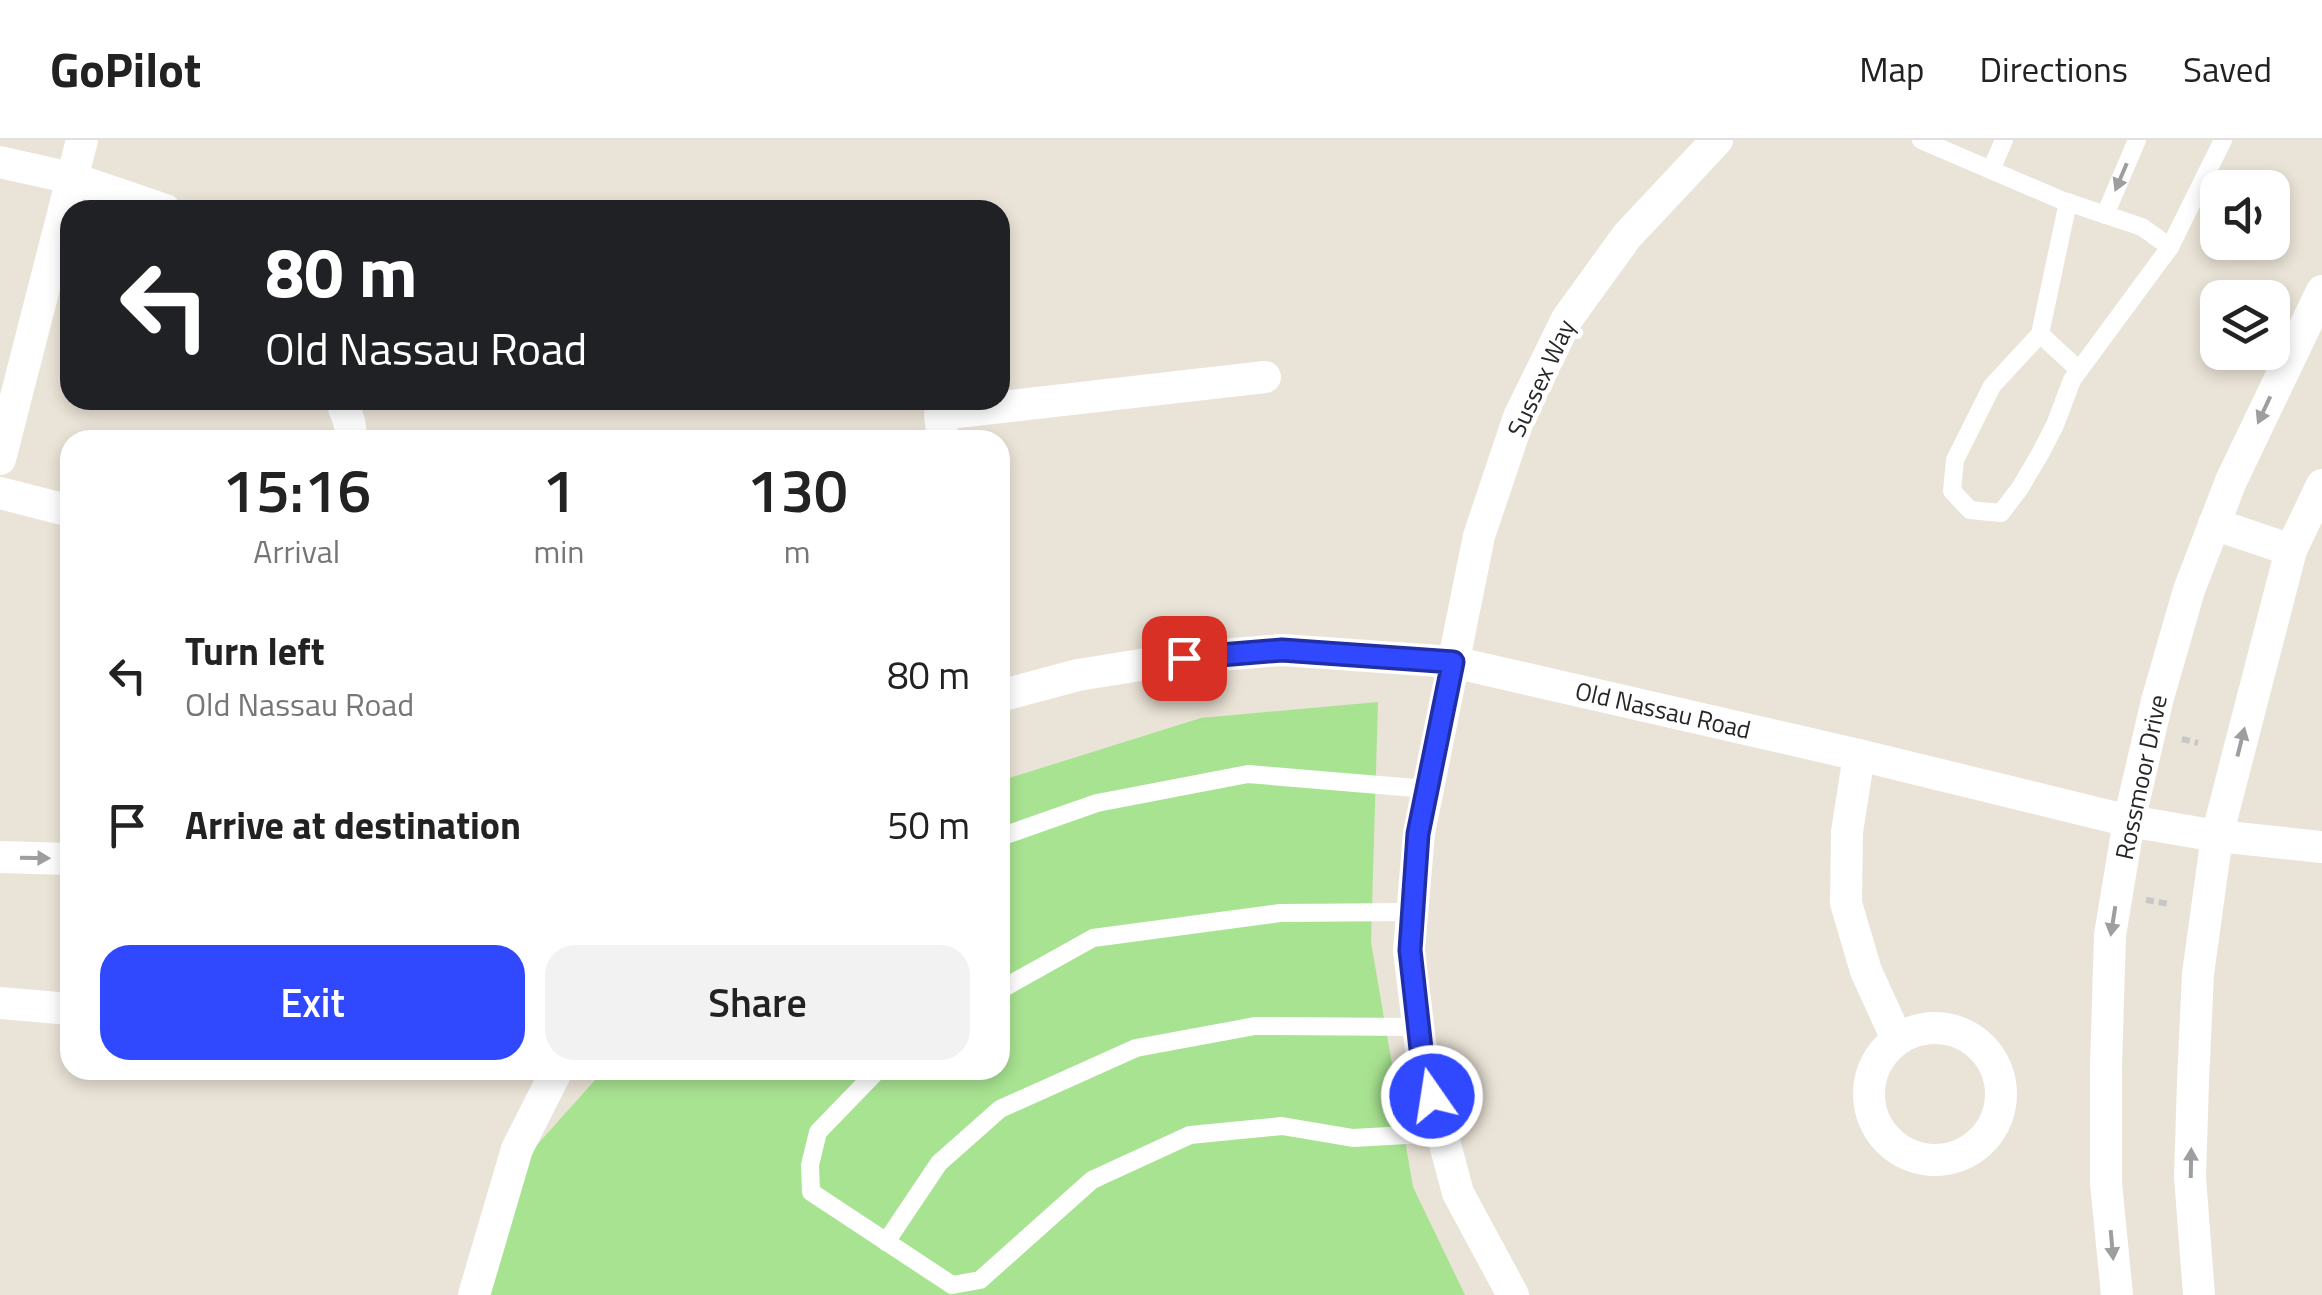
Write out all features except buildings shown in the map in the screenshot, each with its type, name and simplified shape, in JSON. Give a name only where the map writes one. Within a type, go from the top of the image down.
[{"type":"street","points":[[65,200],[82,140]]},
{"type":"street","name":"Sussex Way","points":[[1512,1295],[1458,1193],[1422,1058],[1410,950],[1418,834],[1479,536],[1519,417],[1567,320],[1627,236],[1717,140]]},
{"type":"street","points":[[0,162],[71,178],[136,200]]},
{"type":"street","points":[[0,458],[60,221]]},
{"type":"street","name":"Rossmoor Drive","points":[[2117,1295],[2106,1183],[2106,1066],[2110,935],[2129,822],[2189,590],[2262,412],[2322,291]]},
{"type":"street","points":[[942,427],[1265,377]]},
{"type":"street","points":[[2199,1295],[2190,1177],[2193,1080],[2198,974],[2218,836],[2291,550],[2322,485]]},
{"type":"street","points":[[0,493],[60,508]]},
{"type":"street","points":[[2214,524],[2291,550]]},
{"type":"street","name":"Old Nassau Road","points":[[1010,693],[1078,675],[1184,658],[1282,650],[1453,662],[1859,755],[2129,822],[2322,847]]},
{"type":"street","points":[[1859,755],[1847,832],[1846,903],[1866,972],[1897,1039]]},
{"type":"street","points":[[0,857],[60,858]]},
{"type":"street","points":[[0,1003],[60,1008]]},
{"type":"street","points":[[1922,1028],[1950,1029],[1976,1040],[1990,1056],[1999,1074],[2000,1109],[1989,1134],[1968,1152],[1948,1159],[1927,1160],[1901,1151],[1874,1120],[1870,1078],[1878,1059],[1897,1039],[1922,1028]]},
{"type":"street","points":[[474,1295],[517,1149],[552,1080]]},
{"type":"lane","points":[[1921,140],[2068,202],[2142,227],[2170,247]]},
{"type":"lane","points":[[1991,170],[2004,140]]},
{"type":"lane","points":[[2105,215],[2136,140]]},
{"type":"lane","points":[[2068,202],[2040,334],[1992,386],[1955,460],[1952,491],[1970,510],[2001,512],[2020,488],[2055,425],[2072,380],[2170,247],[2223,140]]},
{"type":"lane","points":[[2040,334],[2080,370]]},
{"type":"lane","points":[[1010,833],[1097,803],[1248,774],[1427,788]]},
{"type":"lane","points":[[1010,984],[1092,938],[1280,912],[1412,912]]},
{"type":"lane","points":[[886,1242],[939,1163],[1000,1109],[1136,1048],[1254,1026],[1418,1027]]},
{"type":"lane","points":[[868,1080],[818,1132],[810,1165],[811,1192],[952,1285],[980,1280],[1092,1180],[1190,1135],[1282,1126],[1353,1138],[1442,1133]]},
{"type":"path","points":[[2139,899],[2170,904]]},
{"type":"green space","points":[[1378,702],[1371,942],[1413,1187],[1465,1295],[478,1295],[511,1174],[595,1080],[1010,1080],[1010,778],[1201,718]]},
{"type":"route","points":[[1184,658],[1282,650],[1453,662],[1418,834],[1410,950],[1422,1058],[1432,1096]]}]
